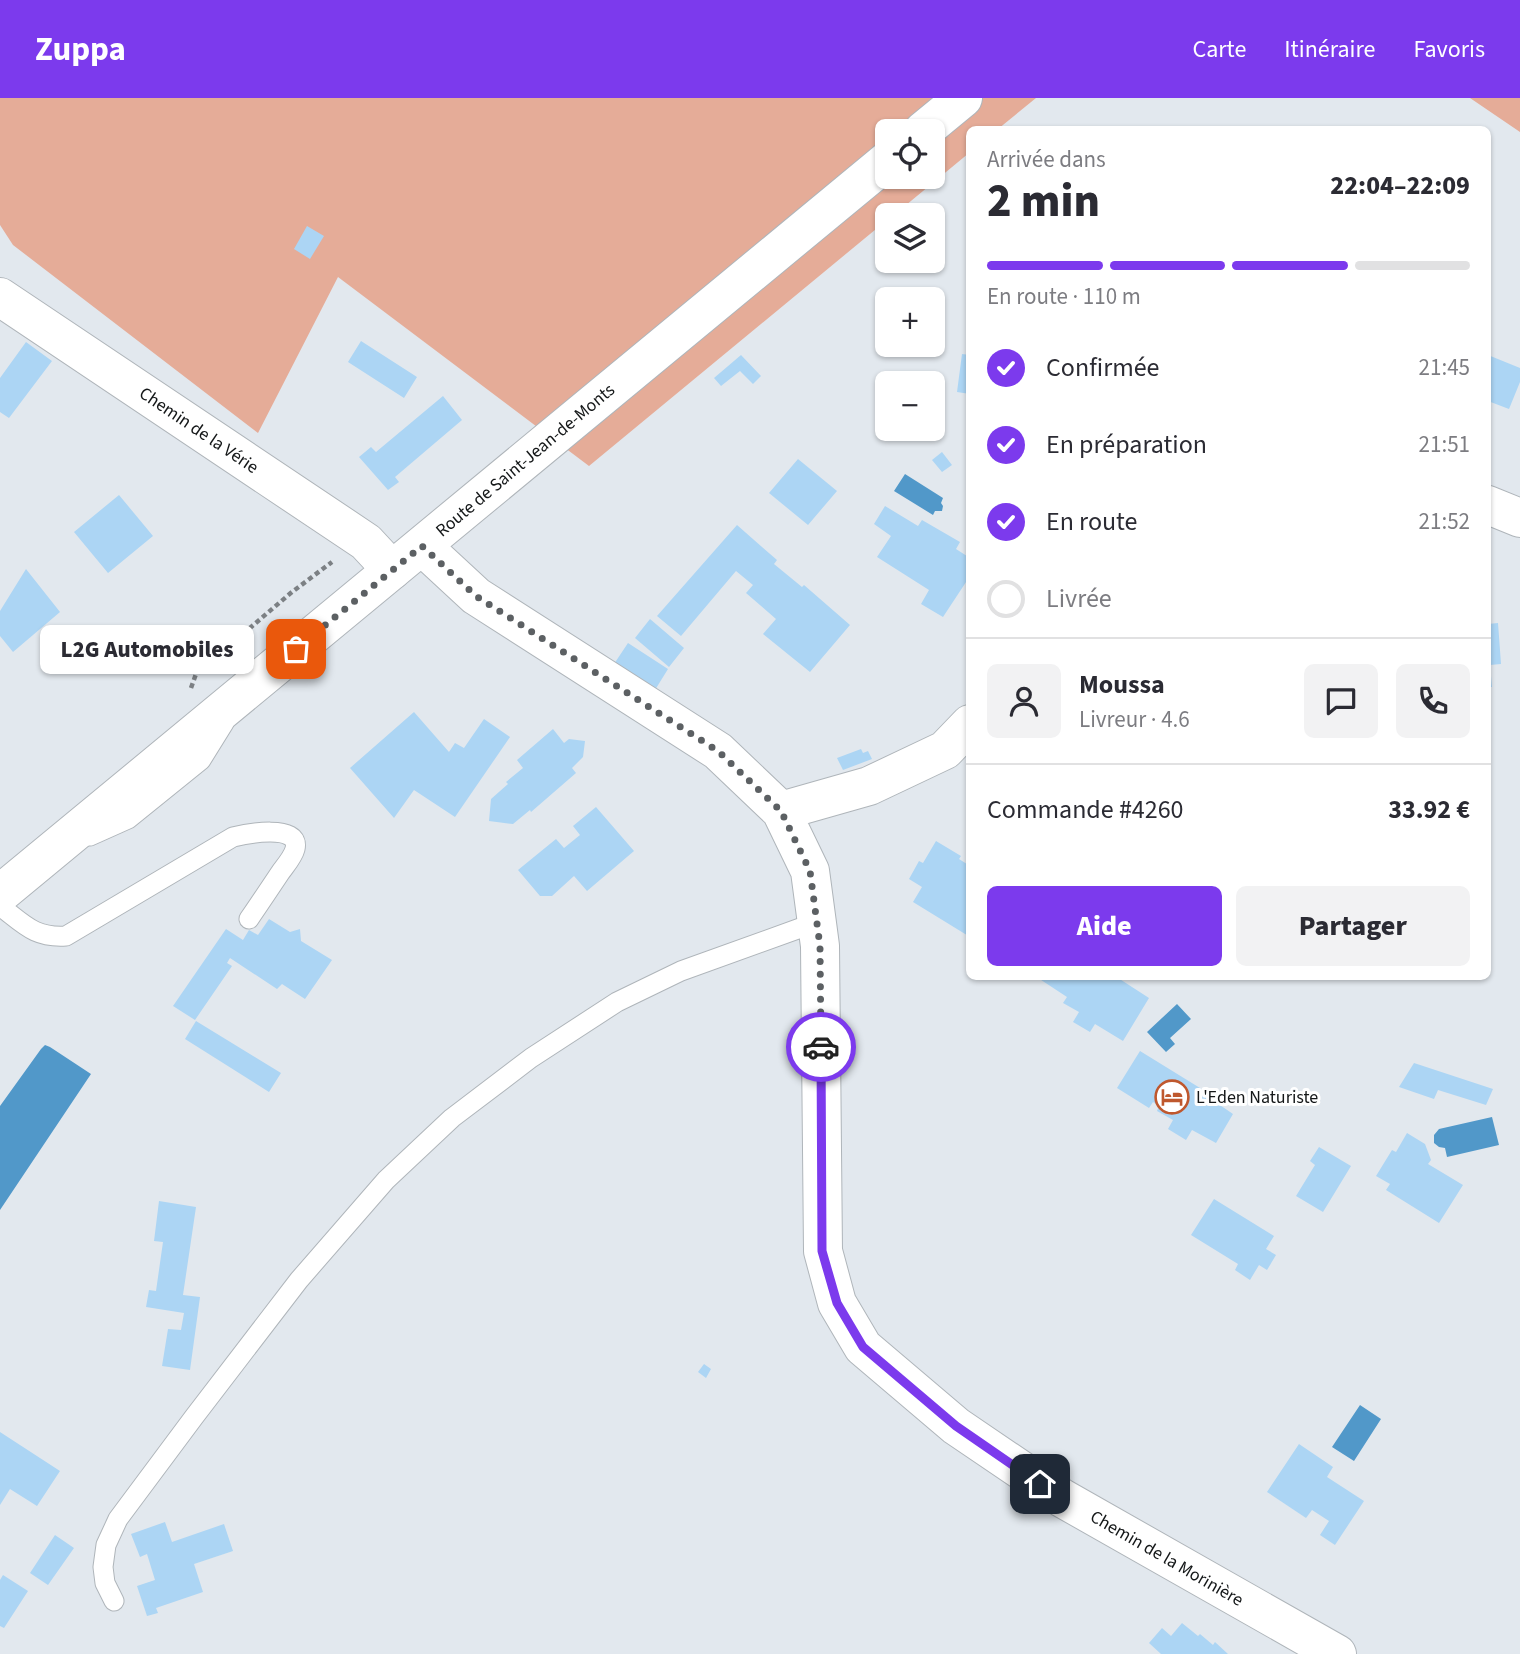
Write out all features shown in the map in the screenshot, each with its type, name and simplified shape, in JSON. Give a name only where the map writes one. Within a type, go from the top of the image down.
[{"type":"street","points":[[938,119],[963,98]]},
{"type":"street","name":"Route de Saint-Jean-de-Monts","points":[[0,894],[875,170]]},
{"type":"street","name":"Chemin de la Vérie","points":[[0,297],[366,542],[392,570]]},
{"type":"street","points":[[1491,506],[1520,518]]},
{"type":"street","name":"Chemin de la Morinière","points":[[422,546],[476,596],[718,751],[781,811],[810,871],[820,946],[822,1251],[837,1303],[863,1347],[956,1426],[1062,1498],[1337,1654]]},
{"type":"street","points":[[781,811],[869,786],[945,750],[966,728]]},
{"type":"lane","points":[[0,906],[35,932],[51,937],[66,936],[233,837],[252,832],[275,832],[290,836],[295,847],[289,860],[249,919]]},
{"type":"lane","points":[[114,1601],[105,1583],[103,1567],[106,1545],[118,1519],[299,1280],[386,1181],[452,1118],[531,1058],[617,1002],[681,971],[817,922]]},
{"type":"shaded area","points":[[0,98],[1036,98],[1002,126],[966,126],[966,155],[945,173],[945,119],[875,119],[875,189],[925,189],[909,203],[875,203],[875,230],[589,466],[338,277],[258,433],[13,245],[0,225]]},
{"type":"shaded area","points":[[1470,98],[1520,98],[1520,132]]},
{"type":"water","points":[[905,474],[943,498],[942,511],[935,511],[933,515],[894,491]]},
{"type":"water","points":[[1177,1004],[1191,1019],[1170,1038],[1175,1044],[1166,1052],[1147,1032]]},
{"type":"water","points":[[45,1045],[91,1074],[0,1210],[0,1106]]},
{"type":"water","points":[[1492,1117],[1499,1145],[1447,1157],[1445,1148],[1434,1143],[1434,1135],[1439,1129]]},
{"type":"water","points":[[1360,1405],[1381,1419],[1354,1461],[1332,1447]]},
{"type":"building","points":[[307,226],[324,236],[310,259],[294,249]]},
{"type":"building","points":[[361,341],[417,377],[404,398],[348,362]]},
{"type":"building","points":[[26,342],[52,361],[9,418],[0,412],[0,378]]},
{"type":"building","points":[[962,354],[966,354],[966,393],[957,392]]},
{"type":"building","points":[[741,355],[761,376],[753,384],[740,371],[721,386],[714,378]]},
{"type":"building","points":[[1491,356],[1520,368],[1520,382],[1509,409],[1491,402]]},
{"type":"building","points":[[443,396],[462,420],[395,477],[399,482],[388,490],[359,457],[371,447],[376,452]]},
{"type":"building","points":[[942,452],[952,465],[942,472],[932,460]]},
{"type":"building","points":[[798,459],[837,491],[808,525],[769,493]]},
{"type":"building","points":[[119,495],[153,536],[108,573],[74,532]]},
{"type":"building","points":[[885,506],[918,526],[922,520],[960,542],[956,549],[966,555],[966,582],[943,617],[921,604],[929,590],[877,557],[891,536],[874,524]]},
{"type":"building","points":[[737,525],[777,560],[774,564],[802,587],[804,585],[850,625],[810,672],[763,634],[776,619],[746,593],[753,585],[736,571],[681,636],[657,616]]},
{"type":"building","points":[[26,569],[60,612],[13,652],[0,636],[0,611]]},
{"type":"building","points":[[650,619],[684,648],[669,667],[635,638]]},
{"type":"building","points":[[1498,623],[1501,664],[1491,665],[1491,624]]},
{"type":"building","points":[[628,643],[668,669],[655,690],[614,664]]},
{"type":"building","points":[[414,712],[449,752],[455,743],[464,748],[484,719],[510,737],[455,817],[414,790],[394,818],[350,768]]},
{"type":"building","points":[[553,729],[564,743],[569,739],[585,741],[583,757],[572,768],[576,773],[513,824],[489,821],[491,799],[523,768],[517,760]]},
{"type":"building","points":[[861,749],[863,753],[868,751],[872,759],[843,770],[837,758]]},
{"type":"building","points":[[596,807],[634,851],[587,891],[574,876],[552,896],[540,896],[518,870],[556,839],[564,848],[580,835],[573,826]]},
{"type":"building","points":[[936,841],[961,856],[959,859],[966,863],[966,935],[913,902],[922,887],[909,879],[919,861],[923,863]]},
{"type":"building","points":[[269,919],[290,932],[300,929],[301,941],[332,960],[305,999],[282,984],[277,989],[230,958],[227,963],[232,966],[195,1020],[173,1006],[226,929],[243,940],[249,930],[258,935]]},
{"type":"building","points":[[1041,980],[1121,980],[1149,998],[1123,1041],[1095,1024],[1090,1032],[1073,1022],[1079,1012],[1063,1003],[1067,997]]},
{"type":"building","points":[[196,1021],[281,1073],[269,1092],[185,1039]]},
{"type":"building","name":"L'Eden Naturiste","points":[[1140,1051],[1213,1096],[1211,1099],[1233,1114],[1216,1143],[1192,1130],[1186,1140],[1168,1129],[1173,1120],[1157,1111],[1159,1106],[1153,1102],[1149,1108],[1117,1088]]},
{"type":"building","points":[[1414,1063],[1493,1089],[1486,1105],[1438,1090],[1434,1099],[1399,1087]]},
{"type":"building","points":[[1407,1133],[1425,1144],[1431,1160],[1428,1164],[1463,1185],[1439,1223],[1386,1190],[1390,1184],[1376,1176],[1392,1150],[1396,1152]]},
{"type":"building","points":[[1319,1147],[1351,1166],[1323,1212],[1296,1196],[1315,1165],[1310,1161]]},
{"type":"building","points":[[1214,1199],[1274,1236],[1266,1249],[1276,1255],[1267,1270],[1259,1265],[1250,1280],[1235,1270],[1238,1264],[1191,1235]]},
{"type":"building","points":[[159,1201],[196,1207],[183,1295],[200,1297],[190,1370],[162,1366],[168,1329],[181,1330],[184,1313],[146,1307],[149,1290],[156,1291],[163,1242],[154,1241]]},
{"type":"building","points":[[704,1364],[711,1369],[706,1378],[698,1372]]},
{"type":"building","points":[[0,1432],[60,1471],[37,1506],[10,1489],[0,1505]]},
{"type":"building","points":[[1299,1444],[1333,1467],[1327,1477],[1364,1501],[1335,1545],[1320,1535],[1329,1521],[1312,1510],[1306,1518],[1267,1492]]},
{"type":"building","points":[[165,1522],[172,1542],[224,1524],[233,1551],[194,1564],[203,1592],[156,1608],[158,1613],[147,1616],[137,1586],[155,1580],[147,1554],[140,1557],[131,1534]]},
{"type":"building","points":[[55,1535],[74,1548],[48,1585],[30,1573]]},
{"type":"building","points":[[3,1575],[28,1591],[4,1628],[0,1626],[0,1580]]},
{"type":"building","points":[[1182,1623],[1213,1645],[1215,1642],[1228,1654],[1161,1654],[1149,1643],[1162,1628],[1171,1636]]},
{"type":"way so far","points":[[296,649],[422,546],[476,596],[718,751],[781,811],[810,871],[820,946],[821,1047]]},
{"type":"place","name":"L2G Automobiles","points":[[296,649]]},
{"type":"place","name":"L'Eden Naturiste","points":[[1172,1097]]},
{"type":"route","points":[[821,1047],[822,1251],[837,1303],[863,1347],[956,1426],[1040,1484]]}]
